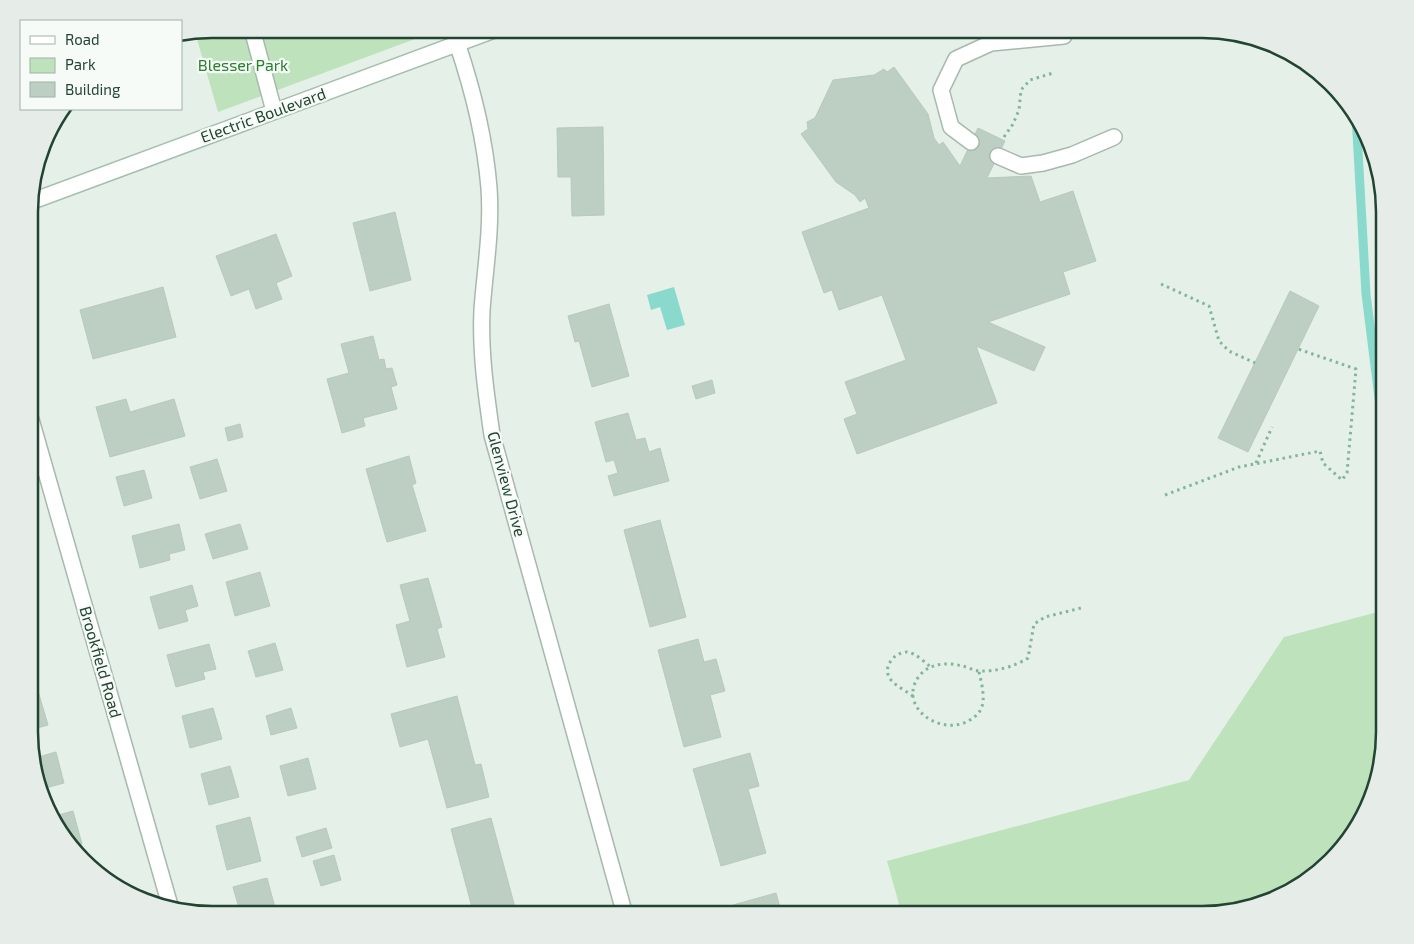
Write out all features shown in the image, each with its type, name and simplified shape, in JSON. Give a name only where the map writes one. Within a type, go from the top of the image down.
[{"type":"street","points":[[254,38],[274,111]]},
{"type":"street","name":"Electric Boulevard","points":[[39,199],[473,38]]},
{"type":"street","points":[[972,142],[951,127],[941,90],[956,59],[991,43],[1043,38]]},
{"type":"street","name":"Glenview Drive","points":[[457,44],[478,114],[489,189],[489,229],[482,311],[482,352],[492,435],[623,906]]},
{"type":"street","points":[[998,156],[1021,166],[1043,163],[1072,155],[1114,137]]},
{"type":"street","name":"Brookfield Road","points":[[38,444],[169,901]]},
{"type":"path","points":[[1002,140],[1013,124],[1019,110],[1021,90],[1030,80],[1053,73]]},
{"type":"path","points":[[1161,284],[1209,306],[1219,342],[1229,351],[1255,363]]},
{"type":"path","points":[[1165,495],[1239,466],[1320,451],[1323,463],[1342,480],[1347,474],[1356,368],[1298,349]]},
{"type":"path","points":[[1256,464],[1272,427]]},
{"type":"path","points":[[979,672],[983,704],[978,716],[965,723],[951,727],[938,723],[924,715],[915,705],[912,691],[916,680],[925,669],[939,664],[961,666],[979,672],[1017,665],[1028,658],[1034,624],[1044,617],[1081,608]]},
{"type":"path","points":[[913,696],[890,679],[887,671],[888,663],[898,655],[907,652],[916,655],[932,667]]},
{"type":"green space","name":"Blesser Park","points":[[197,38],[418,38],[218,112]]},
{"type":"green space","points":[[1376,612],[1376,744],[1373,767],[1367,789],[1359,810],[1347,829],[1317,863],[1299,877],[1269,893],[1248,901],[1214,906],[900,906],[887,861],[1189,780],[1284,637]]},
{"type":"water","points":[[674,287],[685,325],[667,330],[660,307],[651,310],[647,295]]},
{"type":"building","points":[[894,67],[928,114],[934,138],[939,145],[943,142],[960,166],[978,128],[1005,141],[987,178],[1031,176],[1040,202],[1073,191],[1096,261],[1063,272],[1070,294],[988,322],[1045,347],[1034,371],[976,346],[997,403],[857,454],[844,419],[857,414],[845,382],[906,360],[882,295],[839,310],[832,290],[824,293],[802,232],[869,208],[865,198],[860,202],[855,195],[836,182],[801,134],[808,129],[807,122],[815,118],[833,80],[874,75],[884,69],[887,72]]},
{"type":"building","points":[[603,127],[604,215],[572,216],[571,177],[558,177],[557,128]]},
{"type":"building","points":[[395,212],[411,280],[370,291],[353,223]]},
{"type":"building","points":[[276,234],[292,276],[276,283],[282,299],[256,309],[249,289],[231,296],[216,256]]},
{"type":"building","points":[[163,287],[176,337],[93,359],[80,310]]},
{"type":"building","points":[[1290,291],[1319,306],[1248,452],[1218,438]]},
{"type":"building","points":[[609,304],[629,376],[592,387],[579,341],[575,342],[568,316]]},
{"type":"building","points":[[373,336],[379,360],[384,359],[386,369],[392,368],[397,385],[391,387],[397,409],[363,418],[365,426],[342,433],[327,379],[349,373],[341,344]]},
{"type":"building","points":[[712,380],[715,393],[696,399],[692,386]]},
{"type":"building","points":[[126,399],[130,412],[174,399],[185,436],[110,457],[96,407]]},
{"type":"building","points":[[628,413],[636,440],[645,438],[649,452],[660,448],[669,481],[614,496],[608,476],[618,473],[614,460],[606,462],[595,422]]},
{"type":"building","points":[[240,424],[243,437],[228,441],[225,428]]},
{"type":"building","points":[[409,456],[416,483],[412,485],[426,531],[387,542],[366,469]]},
{"type":"building","points":[[217,459],[227,491],[200,499],[190,467]]},
{"type":"building","points":[[144,470],[152,498],[124,506],[116,477]]},
{"type":"building","points":[[660,520],[686,617],[650,627],[624,530]]},
{"type":"building","points":[[179,524],[185,550],[169,554],[170,560],[140,568],[132,536]]},
{"type":"building","points":[[240,524],[248,549],[213,559],[205,534]]},
{"type":"building","points":[[260,572],[270,606],[235,616],[226,582]]},
{"type":"building","points":[[428,578],[442,627],[437,629],[445,657],[407,667],[396,625],[410,621],[400,585]]},
{"type":"building","points":[[192,585],[198,606],[185,610],[188,621],[159,629],[150,597]]},
{"type":"building","points":[[698,639],[704,662],[716,659],[725,691],[710,695],[721,737],[684,747],[658,650]]},
{"type":"building","points":[[275,643],[283,670],[256,677],[248,651]]},
{"type":"building","points":[[209,644],[216,669],[203,672],[205,679],[176,687],[167,655]]},
{"type":"building","points":[[38,691],[48,725],[38,728]]},
{"type":"building","points":[[457,696],[475,765],[481,764],[489,797],[447,808],[428,739],[400,747],[391,714]]},
{"type":"building","points":[[213,708],[222,739],[190,748],[182,716]]},
{"type":"building","points":[[291,708],[297,728],[271,735],[266,716]]},
{"type":"building","points":[[56,752],[64,783],[47,788],[39,757]]},
{"type":"building","points":[[750,753],[759,786],[748,789],[766,853],[721,866],[693,769]]},
{"type":"building","points":[[308,758],[316,789],[288,796],[280,766]]},
{"type":"building","points":[[230,766],[239,797],[209,805],[201,774]]},
{"type":"building","points":[[73,811],[82,844],[78,845],[73,839],[58,815]]},
{"type":"building","points":[[250,817],[261,861],[227,870],[216,826]]},
{"type":"building","points":[[491,818],[515,906],[472,906],[451,829]]},
{"type":"building","points":[[326,828],[332,848],[302,857],[296,837]]},
{"type":"building","points":[[334,855],[341,880],[321,886],[313,861]]},
{"type":"building","points":[[267,878],[275,906],[238,906],[233,887]]},
{"type":"building","points":[[776,893],[780,906],[733,906]]},
{"type":"waterway","points":[[1357,132],[1366,294],[1376,374]]}]
